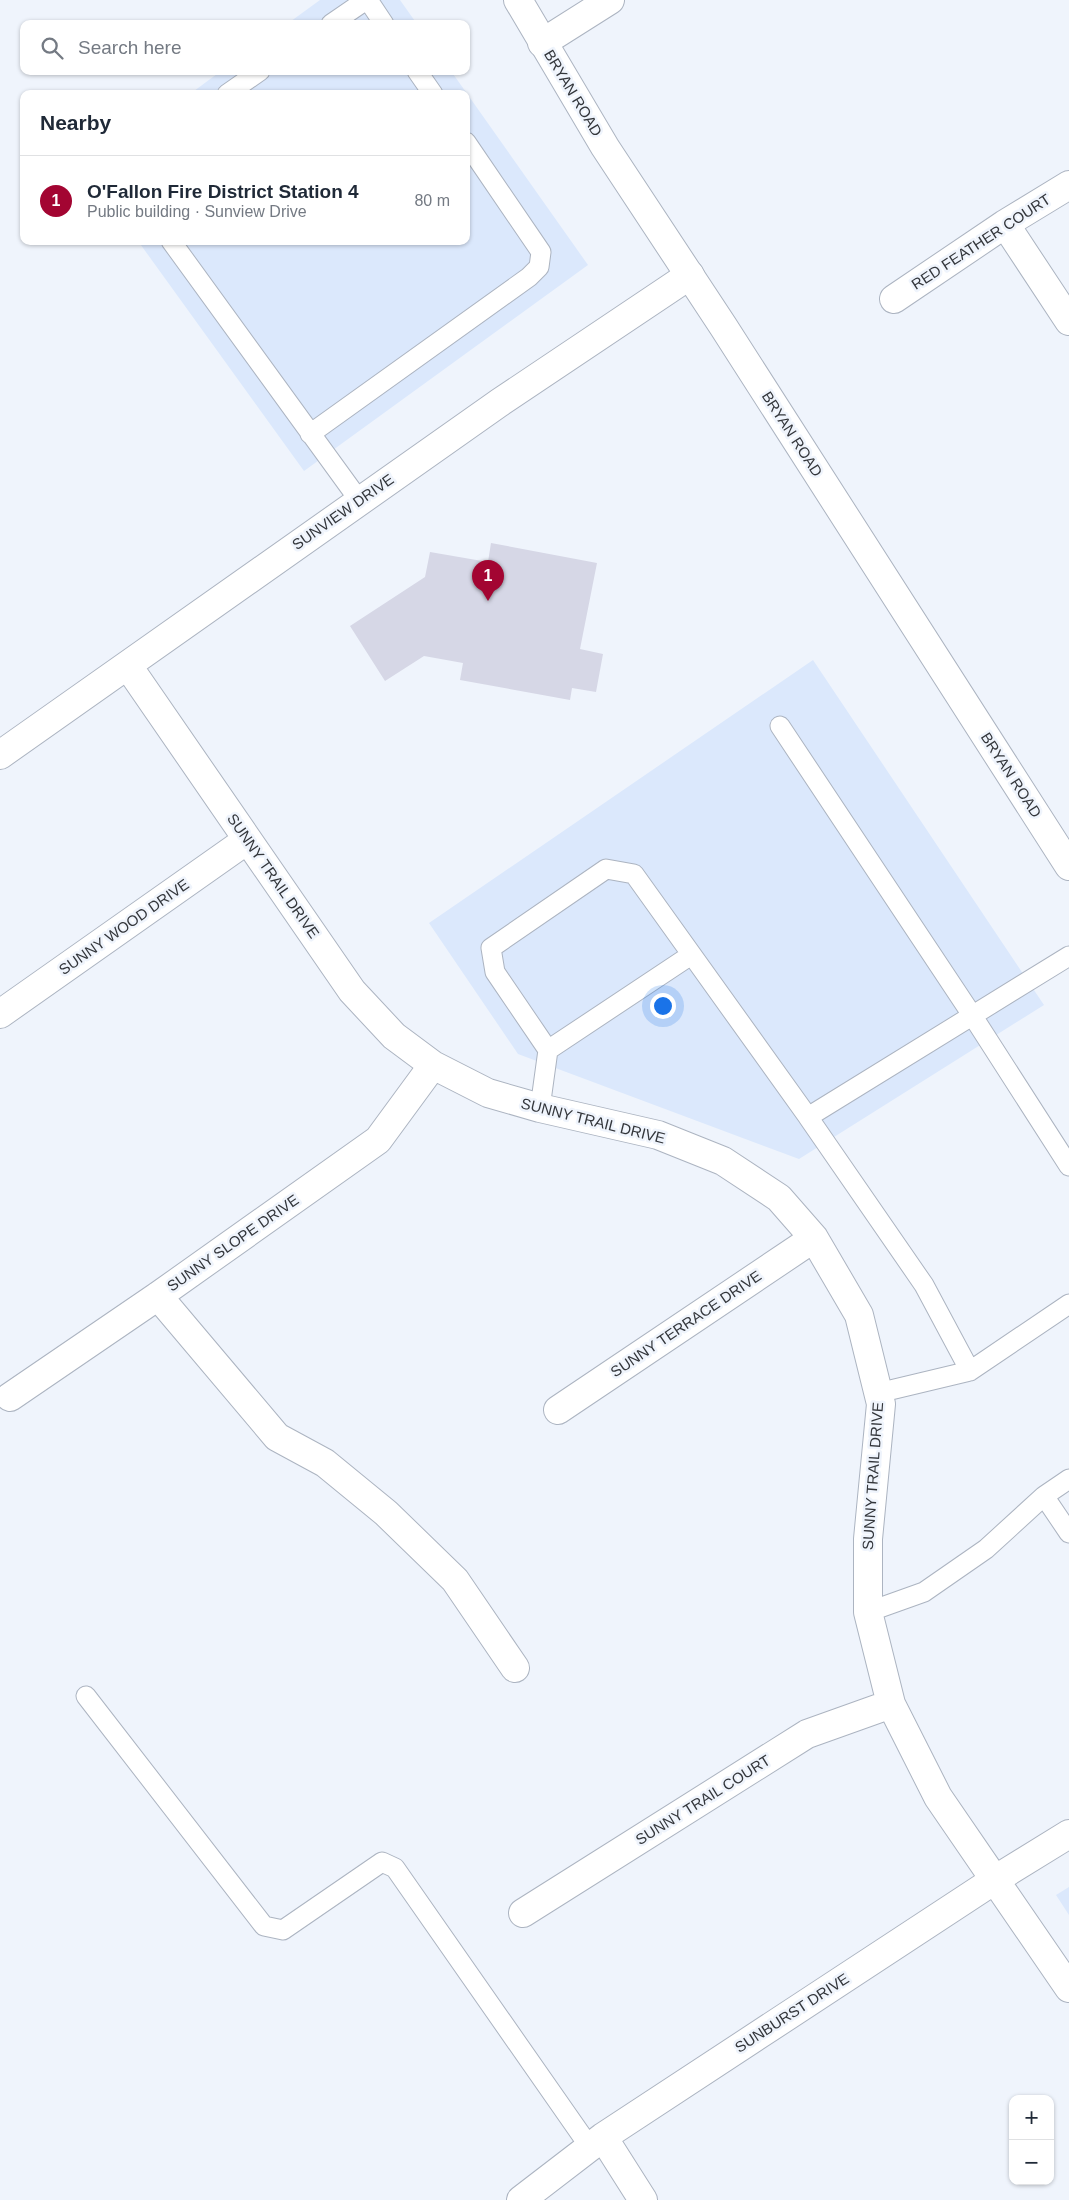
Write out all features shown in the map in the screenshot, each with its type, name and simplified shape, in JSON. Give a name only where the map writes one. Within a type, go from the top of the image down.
[{"type":"street","name":"BRYAN ROAD","points":[[518,0],[605,147],[690,275],[1069,866]]},
{"type":"street","points":[[542,43],[610,0]]},
{"type":"street","name":"RED FEATHER COURT","points":[[894,299],[1005,224],[1069,185]]},
{"type":"street","points":[[1005,224],[1069,321]]},
{"type":"street","name":"SUNVIEW DRIVE","points":[[0,755],[128,666],[359,500],[499,403],[690,275]]},
{"type":"street","name":"SUNNY TRAIL DRIVE","points":[[128,666],[352,991],[394,1036],[433,1065],[488,1093],[540,1108],[658,1135],[723,1161],[779,1198],[814,1238],[859,1315],[881,1404],[868,1539],[868,1612],[891,1704],[938,1797],[1069,1988]]},
{"type":"street","name":"SUNNY WOOD DRIVE","points":[[0,1014],[248,840]]},
{"type":"street","name":"SUNNY SLOPE DRIVE","points":[[10,1397],[158,1296],[378,1140],[433,1065]]},
{"type":"street","name":"SUNNY TERRACE DRIVE","points":[[558,1410],[814,1238]]},
{"type":"street","points":[[158,1296],[277,1437],[325,1463],[386,1513],[455,1580],[515,1668]]},
{"type":"street","name":"SUNNY TRAIL COURT","points":[[524,1913],[807,1734],[891,1704]]},
{"type":"street","name":"SUNBURST DRIVE","points":[[521,2200],[596,2141],[996,1879],[1069,1834]]},
{"type":"street","points":[[596,2141],[643,2200]]},
{"type":"lane","points":[[337,20],[367,0],[381,20]]},
{"type":"lane","points":[[233,90],[254,75]]},
{"type":"lane","points":[[420,75],[430,90]]},
{"type":"lane","points":[[310,434],[529,278],[539,267],[541,252],[470,148]]},
{"type":"lane","points":[[174,245],[359,500]]},
{"type":"lane","points":[[780,726],[972,1015],[1069,1166]]},
{"type":"lane","points":[[540,1108],[548,1050],[495,972],[491,948],[606,869],[634,874],[808,1117],[924,1285],[970,1371]]},
{"type":"lane","points":[[548,1050],[691,955]]},
{"type":"lane","points":[[808,1117],[1069,956]]},
{"type":"lane","points":[[878,1393],[970,1371],[1069,1304]]},
{"type":"lane","points":[[868,1612],[924,1592],[986,1549],[1044,1496],[1069,1479]]},
{"type":"lane","points":[[1044,1496],[1069,1533]]},
{"type":"lane","points":[[86,1696],[264,1926],[283,1930],[382,1862],[395,1868],[596,2141]]},
{"type":"shaded area","points":[[320,0],[400,0],[414,20],[292,20]]},
{"type":"shaded area","points":[[216,75],[454,75],[464,90],[195,90]]},
{"type":"shaded area","points":[[470,98],[588,265],[304,471],[141,245],[470,245]]},
{"type":"shaded area","points":[[813,660],[1044,1005],[799,1159],[518,1054],[429,923]]},
{"type":"shaded area","points":[[1069,1887],[1069,1915],[1056,1895]]},
{"type":"building","points":[[491,543],[597,563],[580,649],[603,654],[596,692],[572,688],[570,700],[460,680],[463,663],[424,656],[385,681],[350,626],[425,577],[430,552],[488,562]]},
{"type":"place","name":"O'Fallon Fire District Station 4","points":[[488,601]]}]
